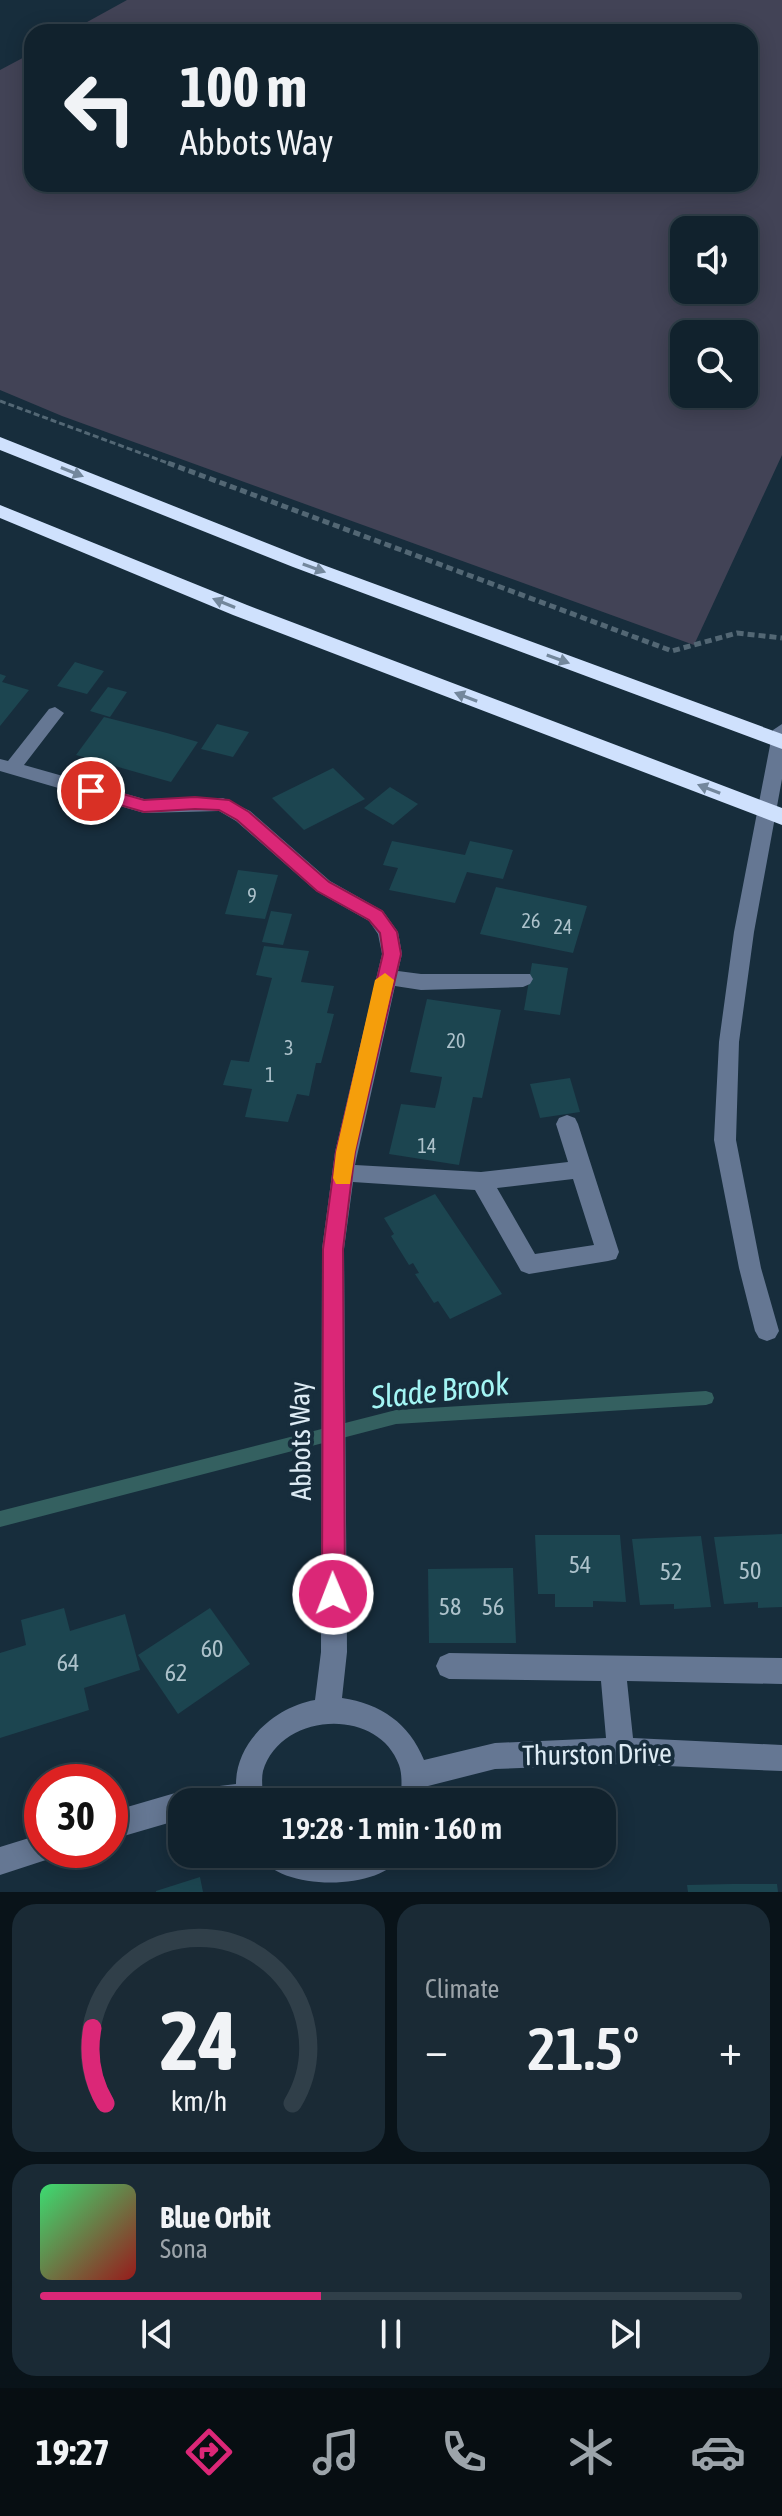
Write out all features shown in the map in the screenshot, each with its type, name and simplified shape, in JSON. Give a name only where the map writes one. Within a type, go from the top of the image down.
[{"type":"highway","points":[[0,443],[300,563],[782,742]]},
{"type":"highway","points":[[0,511],[240,610],[782,817]]},
{"type":"street","name":"Abbots Way","points":[[55,713],[6,766],[144,806],[223,805],[233,810],[323,886],[376,916],[388,932],[392,954],[343,1173],[333,1249],[334,1652],[327,1709]]},
{"type":"street","points":[[767,1331],[750,1268],[725,1140],[729,1042],[744,932],[782,730]]},
{"type":"street","points":[[385,977],[421,982],[523,979]]},
{"type":"street","points":[[481,1181],[529,1264],[608,1252],[567,1124]]},
{"type":"street","points":[[343,1173],[481,1181],[581,1169]]},
{"type":"street","points":[[449,1666],[782,1671]]},
{"type":"street","points":[[613,1669],[621,1751]]},
{"type":"street","points":[[249,1788],[259,1751],[275,1732],[296,1716],[327,1709],[347,1709],[372,1718],[392,1733],[408,1754],[415,1788]]},
{"type":"street","name":"Thurston Drive","points":[[417,1788],[495,1756],[621,1751],[782,1758]]},
{"type":"street","points":[[128,1821],[168,1809]]},
{"type":"street","points":[[0,1861],[24,1854]]},
{"type":"street","points":[[290,1868],[316,1885],[370,1868]]},
{"type":"path","points":[[0,401],[672,651],[737,633],[782,638]]},
{"type":"shaded area","points":[[127,0],[782,0],[782,455],[694,645],[62,416],[0,390],[0,70],[24,57],[24,192],[758,192],[758,24],[84,24]]},
{"type":"building","points":[[75,662],[104,671],[87,694],[57,686]]},
{"type":"building","points":[[0,674],[6,676],[2,682],[29,690],[0,726]]},
{"type":"building","points":[[108,687],[127,692],[110,717],[90,711]]},
{"type":"building","points":[[104,717],[198,742],[171,782],[76,755]]},
{"type":"building","points":[[217,724],[249,732],[233,757],[201,749]]},
{"type":"building","points":[[333,768],[365,799],[304,830],[272,798]]},
{"type":"building","points":[[390,787],[418,804],[393,825],[364,808]]},
{"type":"building","points":[[392,841],[465,855],[470,841],[513,850],[503,879],[467,872],[455,903],[389,890],[398,868],[383,865]]},
{"type":"building","points":[[238,870],[278,875],[265,919],[225,914]]},
{"type":"building","points":[[496,887],[587,906],[573,953],[480,934]]},
{"type":"building","points":[[271,911],[292,914],[283,945],[262,942]]},
{"type":"building","points":[[264,946],[309,951],[301,982],[334,986],[327,1013],[334,1014],[321,1063],[316,1063],[309,1096],[297,1094],[288,1122],[245,1117],[252,1089],[223,1085],[231,1060],[249,1062],[272,978],[256,975]]},
{"type":"building","points":[[532,963],[568,968],[560,1015],[524,1010]]},
{"type":"building","points":[[427,999],[501,1010],[482,1098],[473,1097],[459,1165],[389,1154],[401,1104],[435,1108],[439,1092],[442,1077],[410,1072]]},
{"type":"building","points":[[570,1078],[580,1112],[540,1118],[530,1084]]},
{"type":"building","points":[[435,1194],[502,1294],[450,1319],[438,1301],[434,1303],[415,1274],[419,1273],[413,1263],[409,1265],[384,1218]]},
{"type":"building","points":[[782,1534],[782,1607],[758,1608],[758,1602],[724,1604],[714,1537]]},
{"type":"building","points":[[535,1535],[620,1535],[626,1602],[593,1601],[593,1607],[555,1607],[555,1594],[538,1594]]},
{"type":"building","points":[[701,1536],[711,1607],[674,1609],[674,1604],[640,1605],[632,1539]]},
{"type":"building","points":[[513,1568],[516,1643],[429,1643],[428,1569]]},
{"type":"building","points":[[64,1608],[70,1631],[125,1614],[140,1670],[84,1688],[89,1710],[0,1738],[0,1653],[26,1645],[21,1620]]},
{"type":"building","points":[[210,1608],[250,1664],[178,1714],[138,1655]]},
{"type":"building","points":[[200,1877],[203,1892],[156,1892],[156,1891]]},
{"type":"building","points":[[777,1884],[778,1892],[688,1892],[687,1885]]},
{"type":"waterway","name":"Slade Brook","points":[[0,1519],[396,1417],[706,1398]]},
{"type":"slow traffic","points":[[343,1178],[346,1152],[385,980]]},
{"type":"route","points":[[91,791],[144,806],[223,805],[243,816],[323,886],[376,916],[388,932],[392,954],[346,1152],[333,1249],[333,1594]]}]
